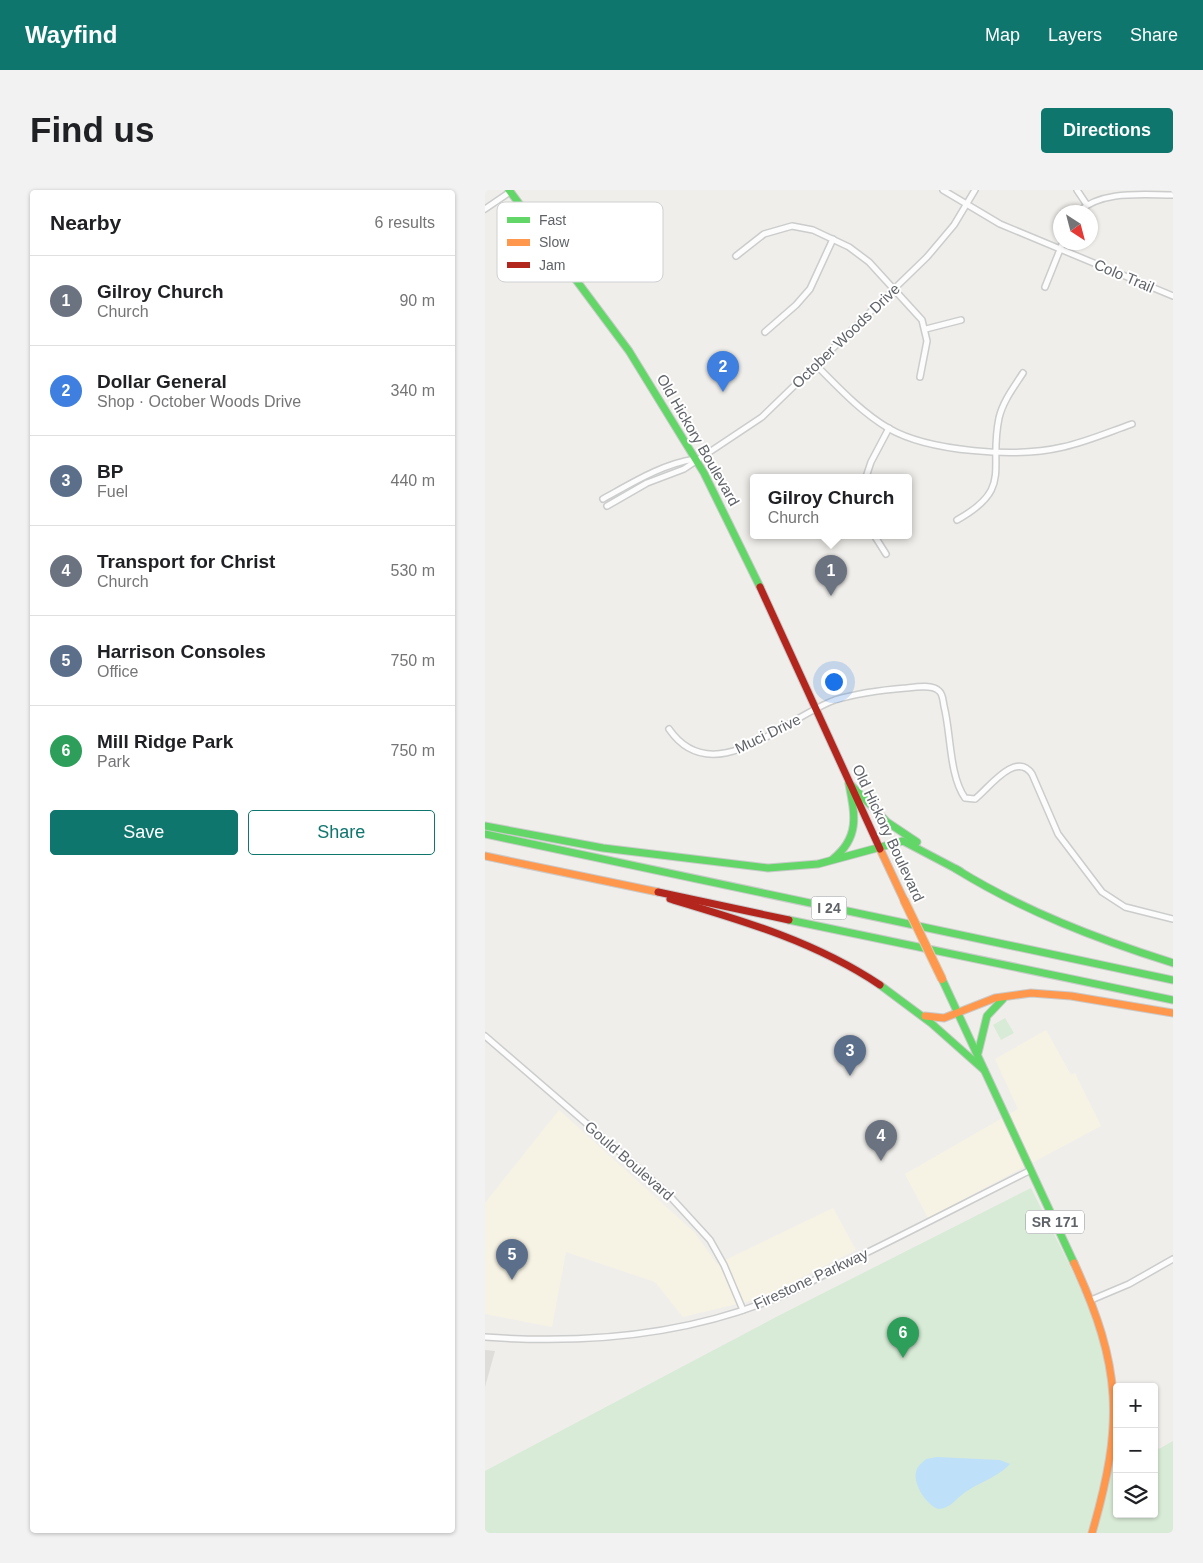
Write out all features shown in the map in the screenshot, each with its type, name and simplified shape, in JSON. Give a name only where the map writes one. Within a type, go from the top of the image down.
[{"type":"main road","name":"Old Hickory Boulevard","points":[[510,191],[518,202]]},
{"type":"main road","name":"Old Hickory Boulevard","points":[[578,282],[624,344],[696,459],[728,519],[849,783],[978,1053],[984,1070],[1091,1300],[1108,1353],[1115,1417],[1109,1468],[1092,1533]]},
{"type":"main road","points":[[825,862],[841,853],[853,836],[856,821],[849,783]]},
{"type":"main road","points":[[849,783],[887,822],[960,871],[1015,904],[1073,930],[1173,963]]},
{"type":"main road","points":[[485,826],[583,845],[731,865],[781,867],[825,862],[880,849],[895,842],[905,842],[960,871]]},
{"type":"main road","name":"I 24","points":[[485,834],[1173,980]]},
{"type":"main road","name":"I 24","points":[[485,856],[1173,1000]]},
{"type":"main road","points":[[605,880],[733,918],[796,940],[832,956],[920,1014],[957,1042],[984,1070]]},
{"type":"main road","points":[[920,1014],[937,1019],[974,1005],[1012,995],[1035,993],[1173,1014]]},
{"type":"main road","points":[[978,1053],[986,1016],[996,1004],[1012,995]]},
{"type":"street","name":"Colo Trail","points":[[943,190],[1000,224],[1053,246]]},
{"type":"street","name":"October Woods Drive","points":[[696,459],[732,438],[762,417],[895,289],[936,247],[967,205],[975,190]]},
{"type":"street","points":[[1077,190],[1087,205],[1111,196],[1173,195]]},
{"type":"street","points":[[485,209],[510,191]]},
{"type":"street","points":[[736,256],[764,234],[783,228],[803,227],[833,239],[862,256],[918,313],[926,329],[927,341],[920,377]]},
{"type":"street","points":[[765,332],[796,305],[810,289],[833,239]]},
{"type":"street","points":[[1045,287],[1060,250]]},
{"type":"street","name":"Colo Trail","points":[[1062,250],[1173,296]]},
{"type":"street","points":[[926,329],[961,320]]},
{"type":"street","points":[[816,365],[862,410],[889,428],[913,439],[938,446],[1034,452],[1063,448],[1132,424]]},
{"type":"street","points":[[957,520],[979,507],[991,494],[995,478],[996,450],[1001,413],[1023,373]]},
{"type":"street","points":[[867,474],[871,462],[889,428]]},
{"type":"street","points":[[603,499],[651,473],[679,462],[696,459]]},
{"type":"street","points":[[607,506],[650,482],[679,472],[696,459]]},
{"type":"street","points":[[877,539],[886,554]]},
{"type":"street","name":"Muci Drive","points":[[669,729],[681,742],[696,751],[722,754],[745,747],[835,700],[870,692],[922,686],[937,690],[941,695],[947,714],[957,782],[965,798],[975,798],[1010,769],[1019,766],[1027,768],[1032,774],[1058,834],[1102,892],[1129,909],[1173,919]]},
{"type":"street","name":"Gould Boulevard","points":[[485,1036],[685,1211],[717,1251],[743,1310]]},
{"type":"street","name":"Firestone Parkway","points":[[485,1337],[562,1339],[613,1336],[686,1325],[743,1310],[792,1291],[1031,1170]]},
{"type":"street","points":[[1091,1300],[1129,1284],[1173,1259]]},
{"type":"shaded area","points":[[1046,1030],[1071,1075],[1075,1073],[1101,1126],[928,1218],[905,1174],[1018,1109],[995,1059]]},
{"type":"shaded area","points":[[559,1110],[694,1232],[717,1264],[833,1208],[856,1250],[758,1299],[683,1317],[655,1282],[566,1252],[552,1327],[485,1314],[485,1203]]},
{"type":"shaded area","points":[[485,1350],[495,1351],[485,1387]]},
{"type":"green space","points":[[1005,1018],[1014,1033],[1001,1040],[993,1025]]},
{"type":"green space","points":[[1031,1188],[1097,1324],[1115,1383],[1113,1383],[1113,1518],[1158,1518],[1158,1448],[1159,1449],[1173,1441],[1173,1533],[485,1533],[485,1471],[778,1316]]},
{"type":"water","points":[[937,1457],[1000,1460],[1010,1464],[995,1476],[967,1491],[947,1507],[938,1509],[925,1499],[916,1477],[921,1463],[926,1459]]},
{"type":"traffic: fast","points":[[509,190],[518,202]]},
{"type":"traffic: fast","points":[[578,282],[629,351],[704,473],[760,587]]},
{"type":"traffic: fast","points":[[849,783],[887,822],[917,842]]},
{"type":"traffic: fast","points":[[833,859],[842,851],[852,834],[854,816],[849,784]]},
{"type":"traffic: fast","points":[[485,826],[603,848],[768,868],[818,864],[903,841],[960,871]]},
{"type":"traffic: fast","points":[[485,834],[1173,980]]},
{"type":"traffic: fast","points":[[956,869],[1008,898],[1061,923],[1173,963]]},
{"type":"traffic: fast","points":[[789,920],[1173,1000]]},
{"type":"traffic: fast","points":[[942,979],[1074,1263]]},
{"type":"traffic: fast","points":[[880,985],[931,1023],[984,1070]]},
{"type":"traffic: fast","points":[[978,1053],[987,1016],[1003,999]]},
{"type":"traffic: slow","points":[[880,849],[904,900]]},
{"type":"traffic: slow","points":[[485,856],[658,892]]},
{"type":"traffic: slow","points":[[904,900],[942,979]]},
{"type":"traffic: slow","points":[[925,1016],[944,1018],[995,998],[1031,993],[1071,996],[1173,1013]]},
{"type":"traffic: slow","points":[[1074,1263],[1102,1334],[1113,1396],[1113,1427],[1109,1459],[1092,1533]]},
{"type":"traffic: jam","points":[[760,587],[880,849]]},
{"type":"traffic: jam","points":[[658,892],[789,920]]},
{"type":"traffic: jam","points":[[670,899],[779,934],[831,957],[880,985]]},
{"type":"place","name":"Dollar General","points":[[723,392]]},
{"type":"place","name":"Gilroy Church","points":[[831,596]]},
{"type":"place","name":"BP","points":[[850,1076]]},
{"type":"place","name":"Transport for Christ","points":[[881,1161]]},
{"type":"place","name":"Harrison Consoles","points":[[512,1280]]},
{"type":"place","name":"Mill Ridge Park","points":[[903,1358]]}]
